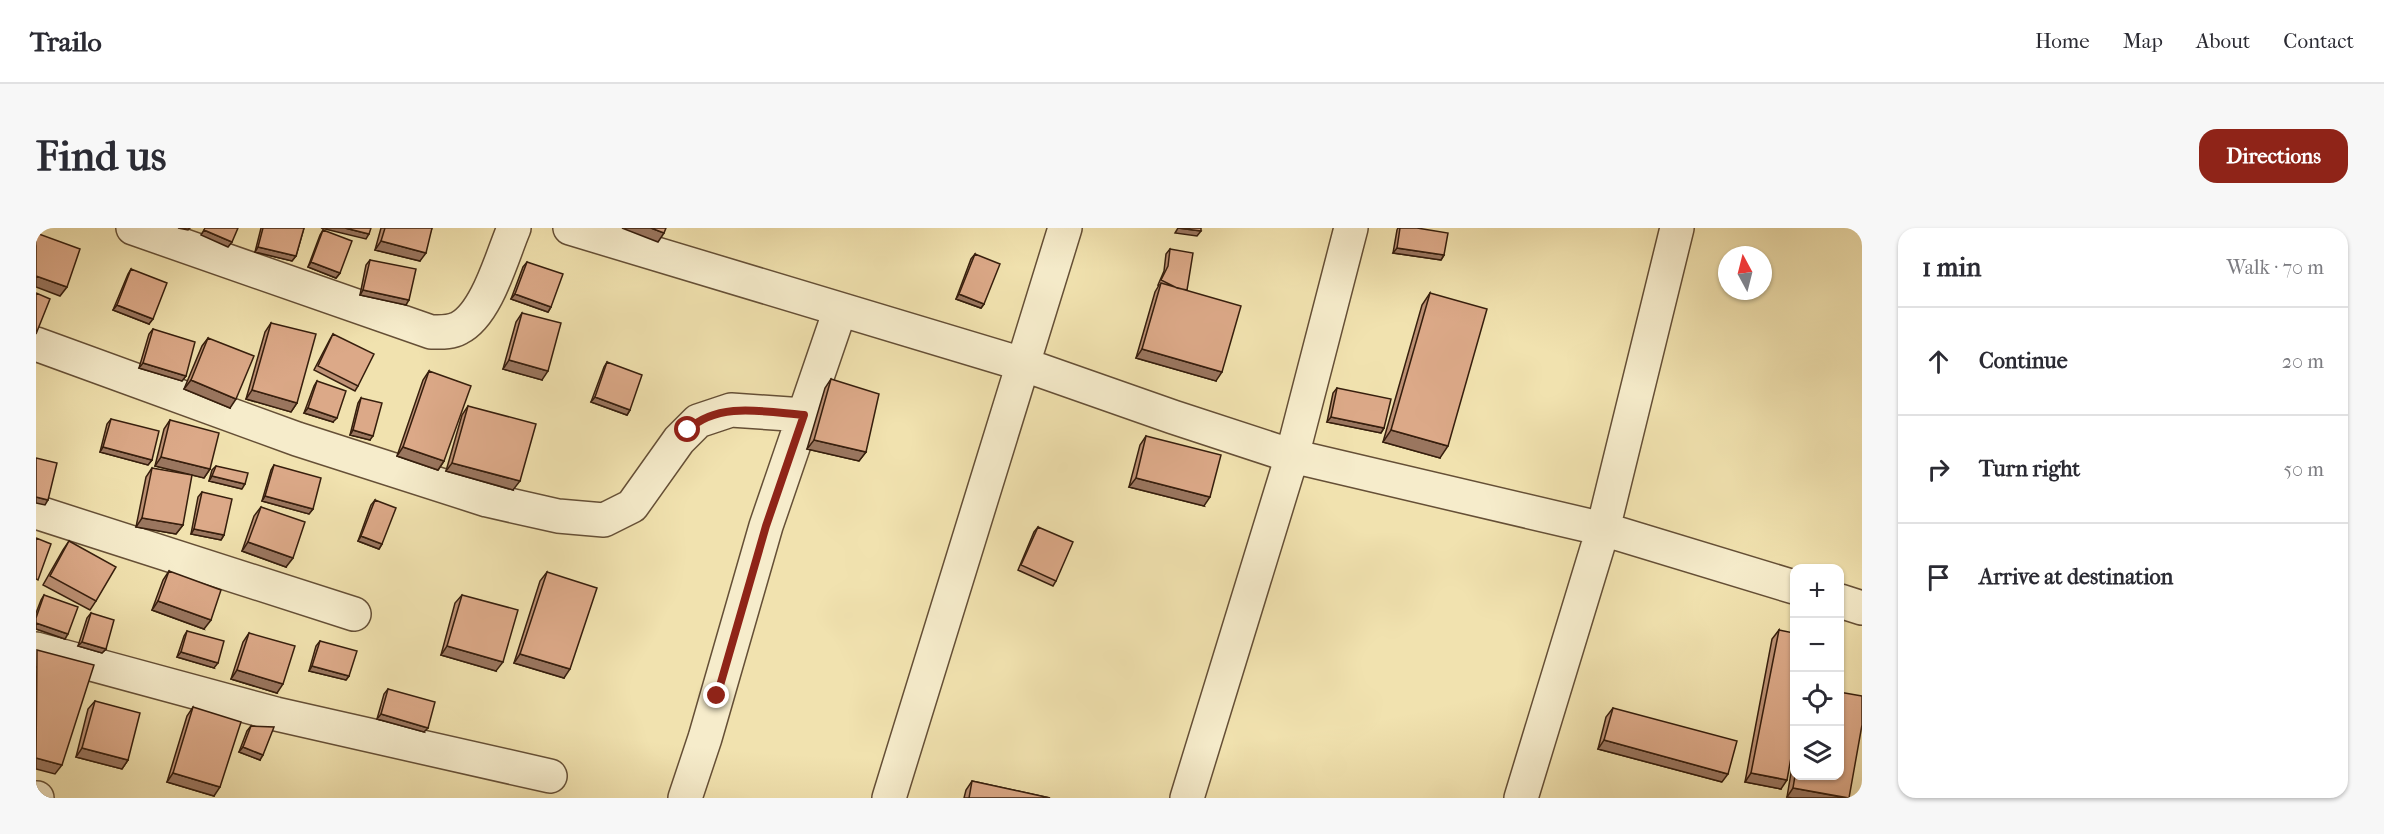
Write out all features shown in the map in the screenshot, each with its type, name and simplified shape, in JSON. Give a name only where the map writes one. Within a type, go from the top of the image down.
[{"type":"street","points":[[133,228],[431,332],[448,332],[473,319],[488,292],[514,228]]},
{"type":"street","points":[[570,228],[1022,364],[1292,456],[1603,529],[1790,587]]},
{"type":"street","points":[[889,798],[1065,228]]},
{"type":"street","points":[[1187,798],[1292,456],[1351,228]]},
{"type":"street","points":[[1521,798],[1603,529],[1677,228]]},
{"type":"street","points":[[686,798],[766,526],[840,310]]},
{"type":"street","points":[[36,344],[297,439],[465,492],[558,516],[604,520],[632,506],[679,440],[698,421],[731,410],[804,415]]},
{"type":"street","points":[[36,512],[354,614]]},
{"type":"street","points":[[1844,603],[1862,608]]},
{"type":"street","points":[[36,649],[276,714],[550,776]]},
{"type":"building","points":[[205,228],[238,228],[232,242],[204,230]]},
{"type":"building","points":[[263,228],[304,228],[296,256],[258,247]]},
{"type":"building","points":[[345,228],[371,228],[369,234]]},
{"type":"building","points":[[385,228],[432,228],[426,253],[381,241]]},
{"type":"building","points":[[651,228],[666,228],[664,233]]},
{"type":"building","points":[[1178,228],[1201,228],[1201,231]]},
{"type":"building","points":[[1400,228],[1448,233],[1444,255],[1397,248]]},
{"type":"building","points":[[323,230],[352,241],[340,273],[311,262]]},
{"type":"building","points":[[36,233],[80,249],[67,287],[36,276]]},
{"type":"building","points":[[1170,249],[1193,253],[1187,290],[1161,280],[1168,266]]},
{"type":"building","points":[[975,254],[1000,264],[984,304],[959,294]]},
{"type":"building","points":[[370,260],[416,269],[409,300],[363,290]]},
{"type":"building","points":[[527,262],[563,274],[551,307],[515,294]]},
{"type":"building","points":[[131,269],[167,283],[153,319],[117,305]]},
{"type":"building","points":[[1161,283],[1241,306],[1222,372],[1142,349]]},
{"type":"building","points":[[36,293],[50,299],[36,334]]},
{"type":"building","points":[[1430,293],[1487,309],[1448,446],[1391,430]]},
{"type":"building","points":[[522,313],[561,323],[548,371],[509,360]]},
{"type":"building","points":[[271,323],[316,334],[297,403],[252,390]]},
{"type":"building","points":[[153,329],[195,342],[186,376],[143,363]]},
{"type":"building","points":[[333,334],[374,354],[358,386],[318,366]]},
{"type":"building","points":[[208,338],[254,356],[236,399],[191,380]]},
{"type":"building","points":[[607,362],[642,375],[630,410],[595,397]]},
{"type":"building","points":[[429,371],[471,386],[444,461],[403,447]]},
{"type":"building","points":[[831,379],[879,394],[866,452],[814,440]]},
{"type":"building","points":[[317,381],[346,391],[337,418],[308,408]]},
{"type":"building","points":[[1337,388],[1391,399],[1384,428],[1331,417]]},
{"type":"building","points":[[361,398],[382,403],[373,436],[353,430]]},
{"type":"building","points":[[468,406],[536,424],[520,481],[452,463]]},
{"type":"building","points":[[111,419],[159,431],[152,460],[103,447]]},
{"type":"building","points":[[170,420],[219,433],[210,469],[161,457]]},
{"type":"building","points":[[1146,436],[1221,455],[1210,497],[1136,478]]},
{"type":"building","points":[[36,458],[57,463],[48,500],[36,497]]},
{"type":"building","points":[[274,465],[321,478],[313,509],[265,496]]},
{"type":"building","points":[[216,466],[248,473],[245,484],[212,476]]},
{"type":"building","points":[[152,468],[192,475],[183,525],[142,518]]},
{"type":"building","points":[[202,492],[232,499],[224,535],[194,529]]},
{"type":"building","points":[[375,500],[396,508],[382,544],[361,536]]},
{"type":"building","points":[[261,507],[305,522],[293,558],[248,542]]},
{"type":"building","points":[[1038,527],[1073,542],[1056,581],[1021,565]]},
{"type":"building","points":[[36,538],[51,544],[38,580],[36,579]]},
{"type":"building","points":[[69,541],[116,567],[96,601],[50,576]]},
{"type":"building","points":[[169,571],[221,590],[211,620],[158,601]]},
{"type":"building","points":[[547,572],[597,588],[570,669],[520,654]]},
{"type":"building","points":[[44,595],[78,607],[68,634],[36,623]]},
{"type":"building","points":[[462,595],[518,610],[503,662],[447,646]]},
{"type":"building","points":[[91,613],[114,620],[106,649],[82,642]]},
{"type":"building","points":[[1779,630],[1790,632],[1790,763],[1787,780],[1751,773]]},
{"type":"building","points":[[187,631],[224,641],[218,663],[181,652]]},
{"type":"building","points":[[249,633],[295,646],[283,684],[237,670]]},
{"type":"building","points":[[320,641],[357,651],[349,676],[312,666]]},
{"type":"building","points":[[37,650],[94,665],[62,765],[36,758]]},
{"type":"building","points":[[388,689],[435,702],[428,728],[381,714]]},
{"type":"building","points":[[1844,693],[1862,696],[1862,725],[1849,798],[1793,788],[1794,780],[1844,780]]},
{"type":"building","points":[[95,701],[140,713],[128,760],[82,748]]},
{"type":"building","points":[[193,707],[241,722],[220,787],[173,773]]},
{"type":"building","points":[[1613,708],[1737,741],[1728,774],[1604,740]]},
{"type":"building","points":[[251,726],[274,727],[263,755],[243,747]]},
{"type":"building","points":[[972,781],[1050,798],[969,798]]},
{"type":"route","points":[[688,430],[698,421],[731,410],[804,415],[766,526],[717,696]]}]
